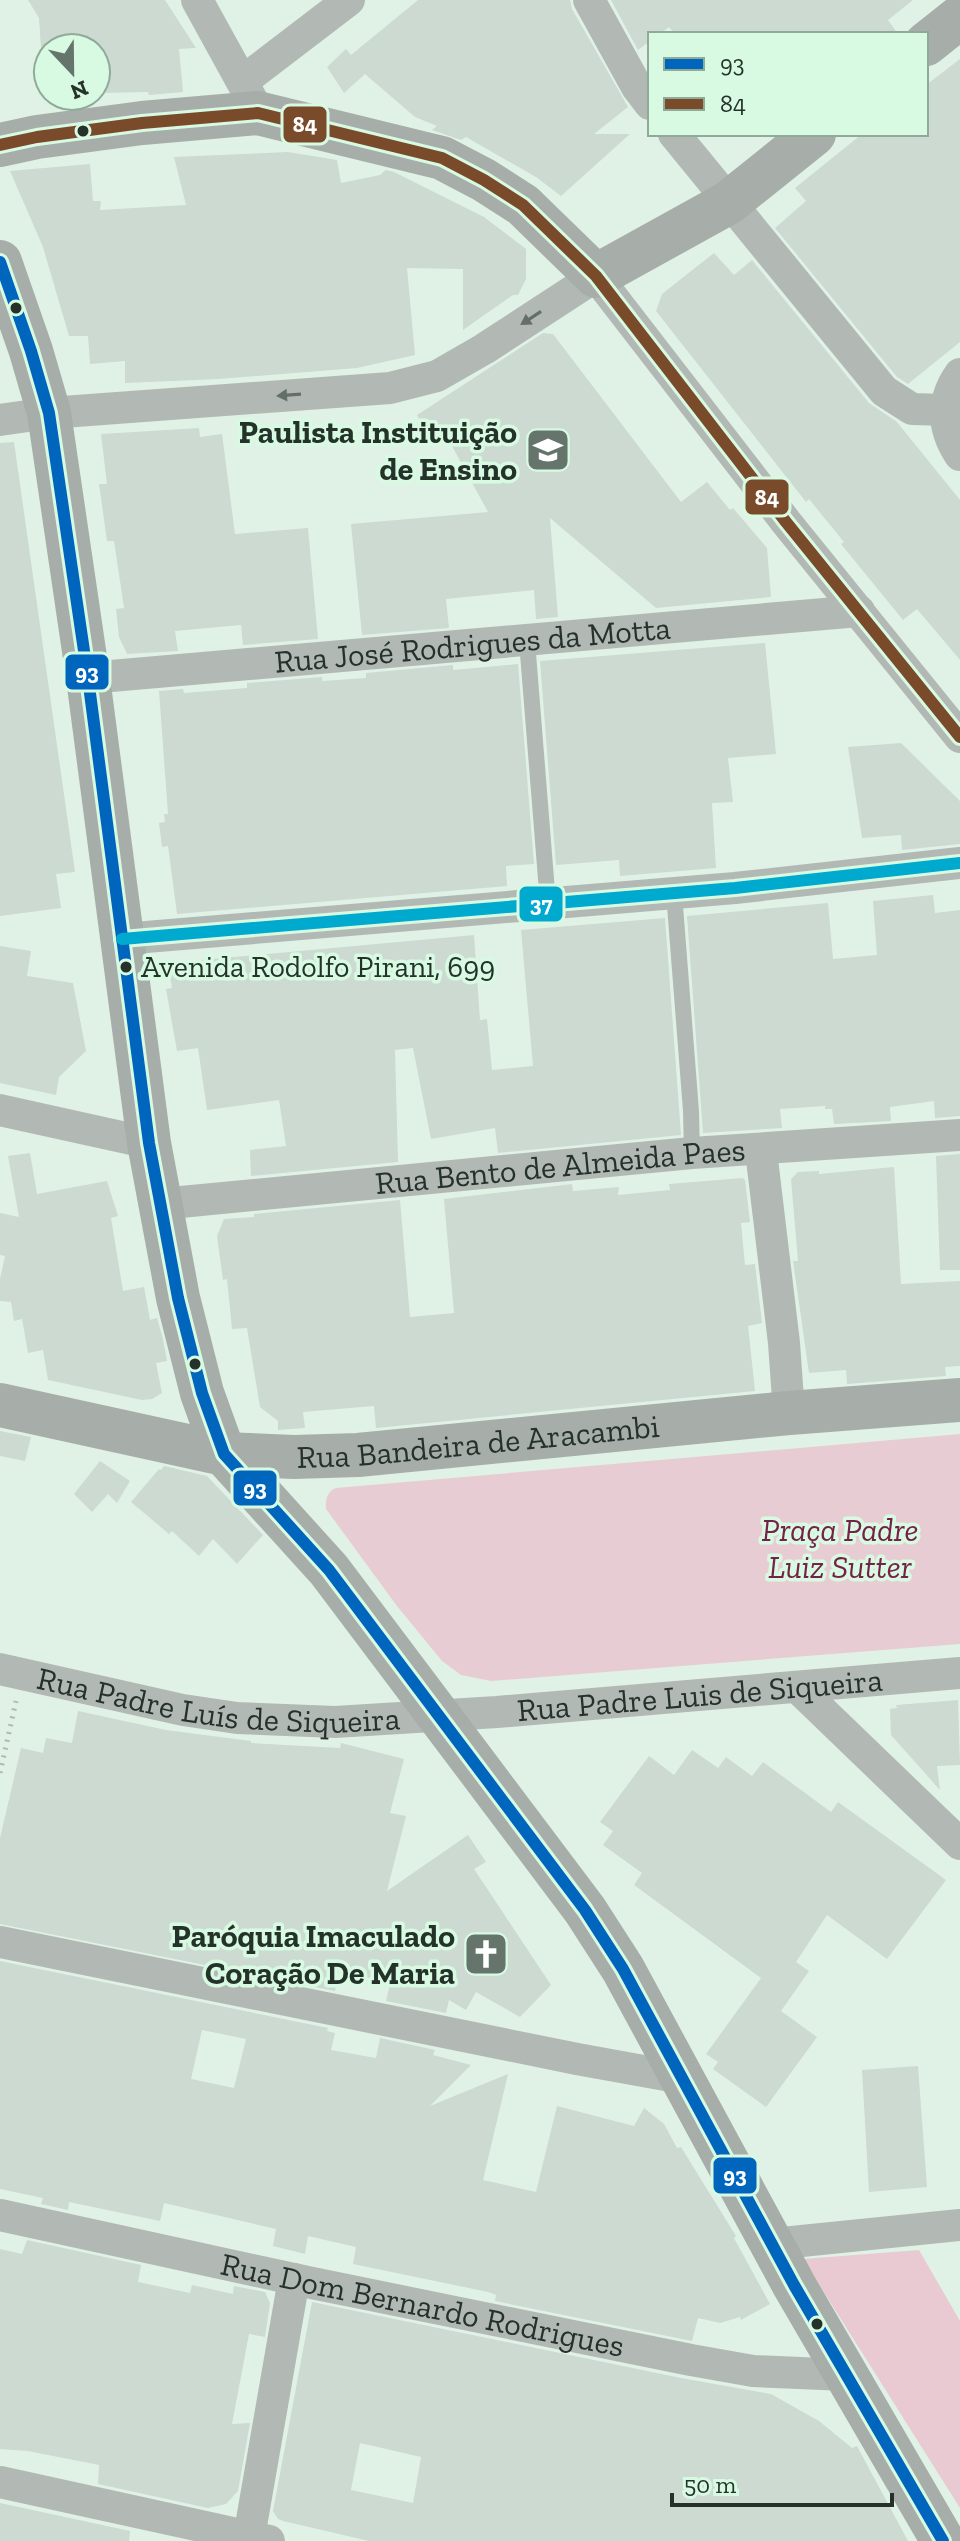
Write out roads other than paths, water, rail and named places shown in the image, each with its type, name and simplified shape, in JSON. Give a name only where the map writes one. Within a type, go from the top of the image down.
[{"type":"main road","points":[[928,42],[960,17]]},
{"type":"main road","points":[[0,145],[142,123],[251,97],[442,158],[523,205],[596,276],[728,203],[812,136]]},
{"type":"main road","points":[[0,262],[49,413],[88,678],[149,1143],[181,1311],[202,1393],[224,1454],[329,1570],[585,1910],[623,1969],[772,2244],[943,2541]]},
{"type":"main road","name":"Rua Bandeira de Aracambi","points":[[0,1405],[224,1454],[294,1457],[358,1455],[789,1413],[960,1400]]},
{"type":"street","points":[[197,0],[251,97],[349,0]]},
{"type":"street","points":[[589,0],[648,101]]},
{"type":"street","points":[[676,136],[884,391],[912,409],[945,410]]},
{"type":"street","points":[[0,420],[49,413],[390,388],[437,376],[596,276],[786,522],[960,737]]},
{"type":"street","points":[[960,374],[949,389],[945,410],[947,430],[960,455]]},
{"type":"street","name":"Rua José Rodrigues da Motta","points":[[88,678],[859,611]]},
{"type":"street","points":[[122,939],[674,893],[960,863]]},
{"type":"street","points":[[0,1110],[149,1143]]},
{"type":"street","name":"Rua Bento de Almeida Paes","points":[[160,1204],[692,1153],[761,1151],[960,1135]]},
{"type":"street","points":[[761,1151],[784,1343],[789,1413]]},
{"type":"street","name":"Rua Padre Luís de Siqueira","points":[[11,1671],[183,1710],[237,1718],[335,1722],[438,1715]]},
{"type":"street","name":"Rua Padre Luis de Siqueira","points":[[438,1715],[960,1673]]},
{"type":"street","points":[[797,1687],[960,1844]]},
{"type":"street","points":[[0,1942],[682,2078]]},
{"type":"street","name":"Rua Dom Bernardo Rodrigues","points":[[0,2215],[691,2360],[753,2371],[846,2375]]},
{"type":"street","points":[[772,2244],[960,2225]]},
{"type":"street","points":[[0,2482],[259,2539],[294,2279]]},
{"type":"lane","points":[[527,641],[548,904]]},
{"type":"lane","points":[[674,893],[692,1153]]},
{"type":"place","name":"Paulista Instituição de Ensino","points":[[548,450]]},
{"type":"place","name":"Avenida Rodolfo Pirani, 699","points":[[126,967]]},
{"type":"place","name":"Paróquia Imaculado Coração De Maria","points":[[486,1954]]},
{"type":"park label","name":"Praça Padre Luiz Sutter","points":[[840,1548]]}]
